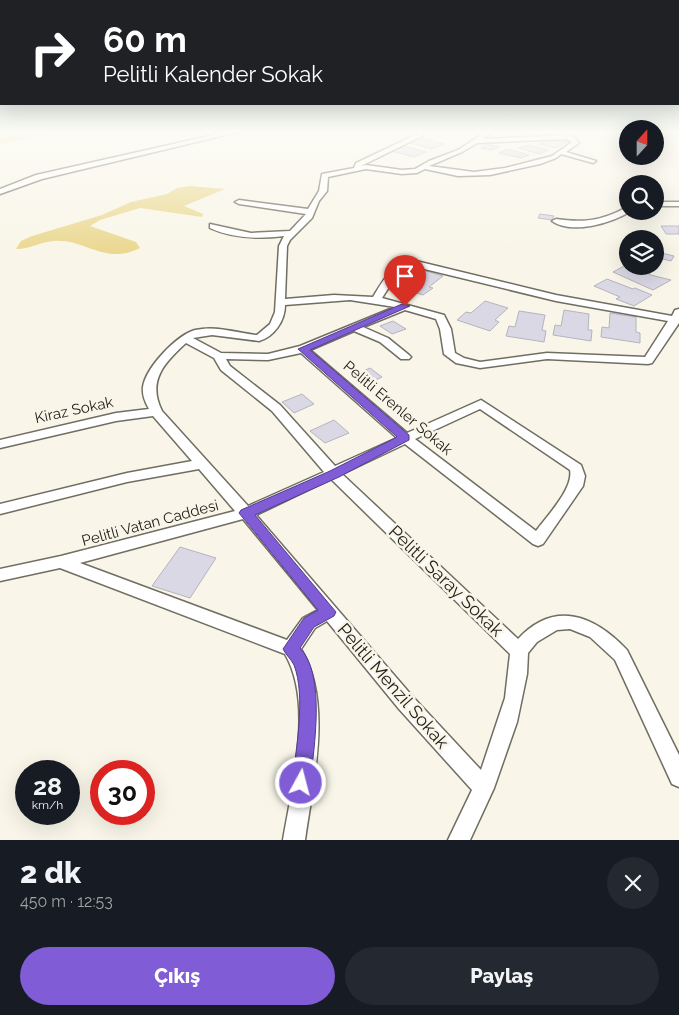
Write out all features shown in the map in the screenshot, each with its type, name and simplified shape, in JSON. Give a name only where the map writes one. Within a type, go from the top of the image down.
[{"type":"street","points":[[0,192],[63,170]]},
{"type":"street","points":[[65,179],[70,170]]},
{"type":"street","points":[[184,338],[210,332],[259,338],[275,325],[282,303],[283,246],[291,233],[305,221],[311,212],[323,191],[325,176],[348,170]]},
{"type":"street","points":[[393,170],[402,172],[418,170]]},
{"type":"street","points":[[438,170],[455,174],[497,173],[513,170]]},
{"type":"street","points":[[239,202],[311,212]]},
{"type":"street","points":[[664,204],[679,204]]},
{"type":"street","points":[[556,221],[571,224],[601,224],[619,215]]},
{"type":"street","points":[[213,226],[228,232],[277,235],[291,233]]},
{"type":"street","points":[[282,303],[337,296],[377,298],[405,306],[439,317],[443,322],[450,354],[460,361],[480,365],[547,356],[648,361],[678,317],[556,298],[412,263],[401,264],[394,270],[377,298]]},
{"type":"street","points":[[220,356],[268,357],[303,349],[405,306]]},
{"type":"street","points":[[356,328],[384,340],[405,357]]},
{"type":"street","name":"Pelitli Saray Sokak","points":[[184,338],[220,356],[225,368],[284,416],[334,474],[519,650]]},
{"type":"street","name":"Pelitli Vatan Caddesi","points":[[0,575],[61,562],[246,513],[156,412],[149,396],[150,383],[176,346],[184,338]]},
{"type":"street","name":"Pelitli Erenler Sokak","points":[[303,349],[405,438],[538,540],[576,486],[578,476],[576,468],[481,404],[405,438]]},
{"type":"street","name":"Kiraz Sokak","points":[[0,444],[116,417],[156,412]]},
{"type":"street","points":[[246,513],[334,474],[405,438]]},
{"type":"street","points":[[0,509],[45,500],[172,467],[204,464]]},
{"type":"street","name":"Pelitli Menzil Sokak","points":[[246,513],[406,704],[484,788]]},
{"type":"street","points":[[61,562],[291,649],[300,659],[305,674],[308,725],[294,840]]},
{"type":"street","points":[[291,649],[309,623],[329,612]]},
{"type":"street","points":[[459,840],[484,788],[502,737],[520,672],[519,650],[530,637],[549,623],[575,622],[595,630],[609,640],[621,655],[679,777]]},
{"type":"shaded area","points":[[190,186],[225,189],[184,206],[203,214],[202,217],[140,208],[100,220],[90,226],[136,242],[140,248],[128,253],[106,253],[64,241],[53,241],[16,249],[21,241],[32,236],[102,215],[131,202],[167,194],[177,188]]},
{"type":"building","points":[[540,214],[554,216],[552,220],[538,218]]},
{"type":"building","points":[[661,226],[679,226],[679,234],[666,234]]},
{"type":"building","points":[[664,254],[674,256],[671,261],[664,259]]},
{"type":"building","points":[[619,269],[619,275],[613,272]]},
{"type":"building","points":[[423,270],[443,276],[429,287],[433,288],[423,295],[394,286],[404,279],[409,280]]},
{"type":"building","points":[[620,275],[651,275],[671,280],[653,290]]},
{"type":"building","points":[[607,279],[652,295],[634,306],[616,299],[620,297],[594,286]]},
{"type":"building","points":[[485,301],[508,308],[495,320],[499,322],[490,331],[457,320],[466,312],[471,313]]},
{"type":"building","points":[[564,310],[589,314],[588,330],[592,330],[591,341],[553,335],[555,325],[561,326]]},
{"type":"building","points":[[519,311],[545,315],[542,330],[546,331],[544,342],[506,336],[509,326],[515,327]]},
{"type":"building","points":[[610,313],[636,317],[636,332],[640,333],[640,343],[601,337],[602,327],[609,328]]},
{"type":"building","points":[[393,321],[406,329],[392,334],[380,326]]},
{"type":"building","points":[[370,368],[382,377],[365,385],[353,376]]},
{"type":"building","points":[[302,394],[314,404],[294,413],[282,402]]},
{"type":"building","points":[[334,420],[349,433],[325,443],[310,431]]},
{"type":"building","points":[[180,547],[216,558],[190,598],[152,586]]},
{"type":"route","points":[[301,783],[308,725],[305,674],[300,659],[291,649],[309,623],[329,612],[246,513],[334,474],[405,438],[303,349],[405,306]]}]
